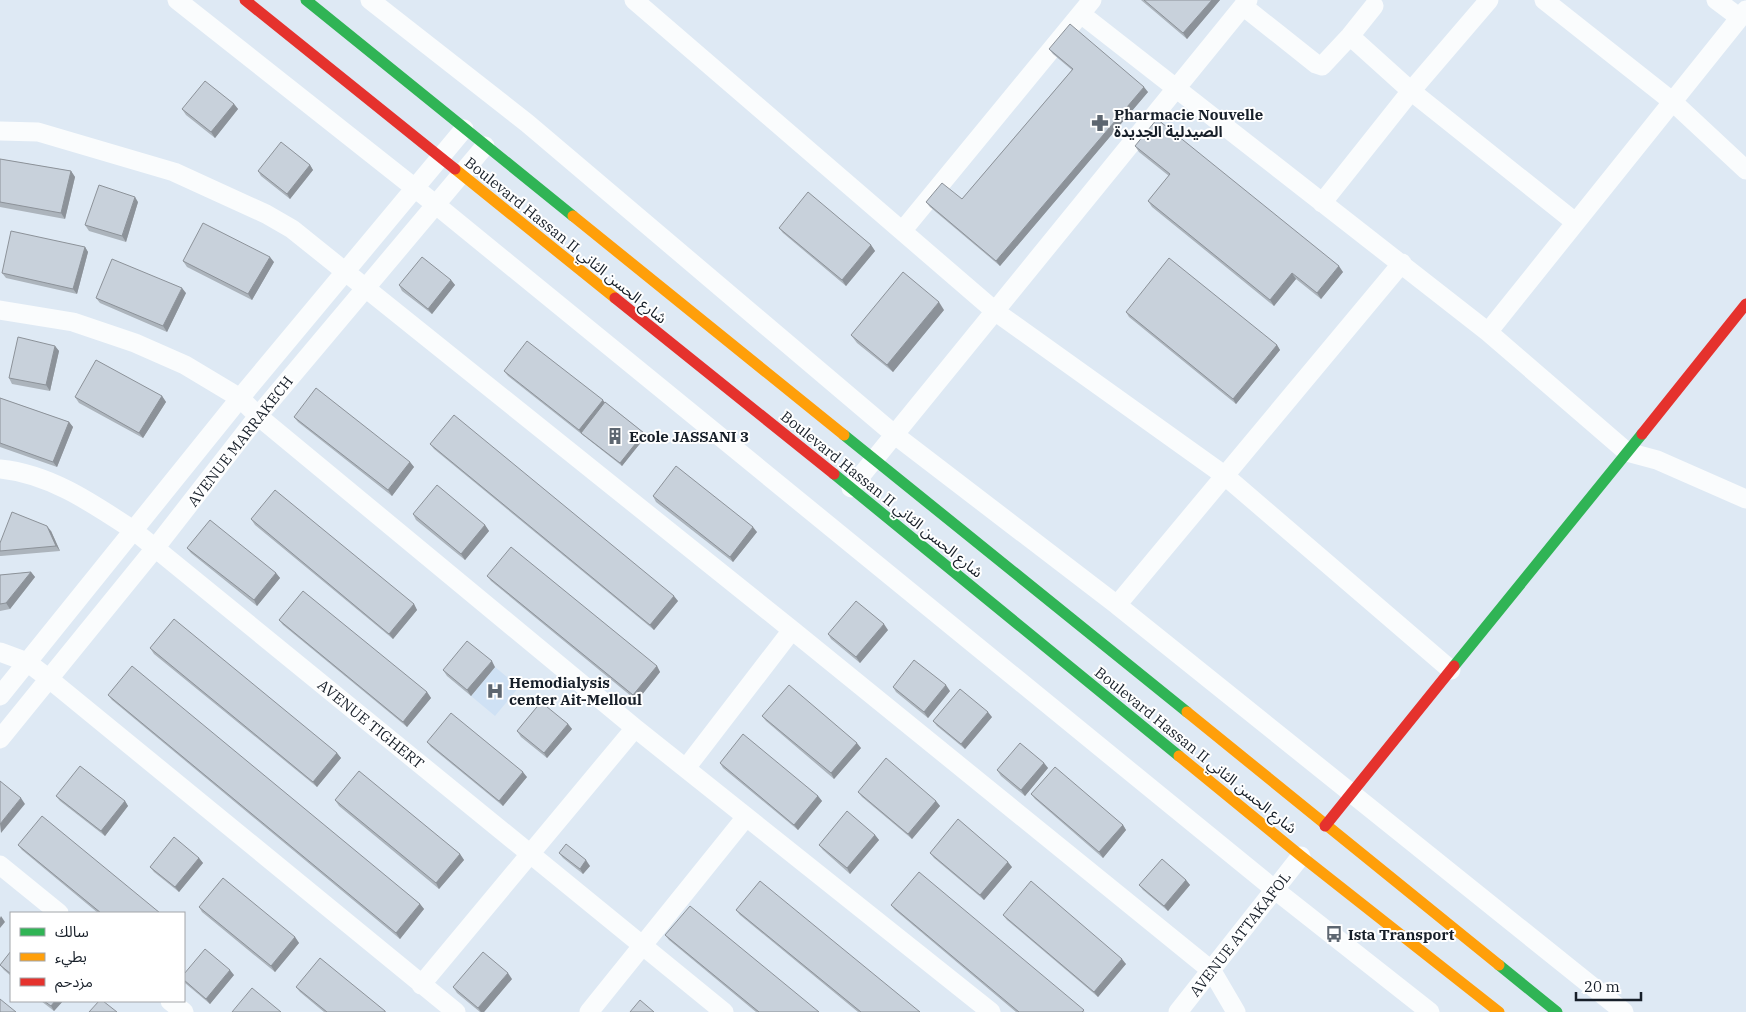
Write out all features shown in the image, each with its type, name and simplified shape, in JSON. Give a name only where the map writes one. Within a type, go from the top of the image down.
[{"type":"main road","name":"Boulevard Hassan II شارع الحسن الثاني","points":[[245,0],[1304,852],[1499,1012]]},
{"type":"main road","name":"Boulevard Hassan II شارع الحسن الثاني","points":[[306,0],[874,461],[1322,830],[1557,1012]]},
{"type":"main road","points":[[1322,830],[1746,304]]},
{"type":"street","points":[[177,0],[435,204],[1274,889],[1430,1012]]},
{"type":"street","points":[[370,0],[527,123],[895,435],[1117,605],[1624,1012]]},
{"type":"street","points":[[634,0],[996,312],[1224,475],[1451,670]]},
{"type":"street","points":[[1322,203],[1411,91],[1489,0]]},
{"type":"street","points":[[1544,0],[1673,102],[1746,170]]},
{"type":"street","points":[[1488,332],[1743,14],[1716,0]]},
{"type":"street","points":[[852,488],[1245,3],[1318,66],[1325,64],[1374,6]]},
{"type":"street","points":[[903,230],[1086,7],[1176,89],[1402,263],[1488,332],[1627,452],[1657,460],[1746,499]]},
{"type":"street","points":[[1350,36],[1411,91],[1575,222]]},
{"type":"street","name":"AVENUE MARRAKECH","points":[[0,696],[240,398],[464,129]]},
{"type":"street","points":[[0,131],[38,132],[174,172],[266,214],[292,229],[366,286],[1212,971],[1236,1012]]},
{"type":"street","name":"AVENUE MARRAKECH","points":[[0,739],[156,547],[258,416],[485,146]]},
{"type":"street","points":[[1117,605],[1402,263]]},
{"type":"street","points":[[0,310],[73,322],[135,343],[185,365],[240,398],[258,416],[634,728],[992,1012]]},
{"type":"street","name":"AVENUE TIGHERT","points":[[0,469],[16,471],[76,492],[156,547],[724,1012]]},
{"type":"street","points":[[686,768],[792,630]]},
{"type":"street","points":[[0,652],[27,662],[48,678],[456,1012]]},
{"type":"street","points":[[421,985],[634,728]]},
{"type":"street","points":[[589,1012],[746,817]]},
{"type":"street","name":"AVENUE ATTAKAFOL","points":[[1178,1012],[1304,852]]},
{"type":"street","points":[[0,865],[58,912]]},
{"type":"street","points":[[171,1002],[184,1012]]},
{"type":"shaded area","name":"Hemodialysis center Ait-Melloul","points":[[495,667],[519,687],[495,716],[471,696]]},
{"type":"building","points":[[1144,0],[1212,0],[1183,33]]},
{"type":"building","points":[[1070,24],[1144,87],[996,261],[926,202],[942,183],[962,199],[1073,69],[1049,49]]},
{"type":"building","points":[[205,81],[234,104],[211,132],[182,109]]},
{"type":"building","points":[[1157,119],[1339,266],[1317,293],[1292,273],[1270,300],[1148,201],[1170,174],[1135,146]]},
{"type":"building","points":[[281,142],[310,165],[287,194],[258,171]]},
{"type":"building","points":[[0,159],[71,171],[61,213],[0,202]]},
{"type":"building","points":[[99,185],[135,197],[122,236],[85,225]]},
{"type":"building","points":[[808,192],[871,245],[842,280],[779,228]]},
{"type":"building","points":[[203,223],[270,257],[248,294],[183,261]]},
{"type":"building","points":[[11,231],[85,247],[73,289],[2,273]]},
{"type":"building","points":[[422,257],[451,280],[428,309],[399,285]]},
{"type":"building","points":[[1169,258],[1277,345],[1233,399],[1126,312]]},
{"type":"building","points":[[112,259],[182,288],[163,326],[96,298]]},
{"type":"building","points":[[903,272],[939,302],[887,365],[851,335]]},
{"type":"building","points":[[18,337],[55,346],[46,385],[9,378]]},
{"type":"building","points":[[527,341],[603,400],[579,430],[504,371]]},
{"type":"building","points":[[96,360],[162,396],[139,433],[75,397]]},
{"type":"building","points":[[316,388],[410,462],[388,490],[294,417]]},
{"type":"building","points":[[0,398],[69,422],[53,462],[0,443]]},
{"type":"building","name":"Ecole JASSANI 3","points":[[605,402],[644,433],[620,463],[581,433]]},
{"type":"building","points":[[454,415],[674,596],[650,625],[430,444]]},
{"type":"building","points":[[676,466],[753,527],[730,557],[653,496]]},
{"type":"building","points":[[437,485],[485,525],[461,554],[413,514]]},
{"type":"building","points":[[275,490],[414,604],[389,634],[251,519]]},
{"type":"building","points":[[12,512],[47,526],[56,546],[0,551],[0,543]]},
{"type":"building","points":[[210,520],[276,573],[254,600],[187,548]]},
{"type":"building","points":[[511,547],[657,666],[633,695],[487,576]]},
{"type":"building","points":[[31,572],[6,603],[0,604],[0,575]]},
{"type":"building","points":[[303,591],[427,692],[403,722],[279,620]]},
{"type":"building","points":[[856,601],[884,624],[856,657],[828,634]]},
{"type":"building","points":[[174,619],[337,753],[313,782],[150,648]]},
{"type":"building","points":[[467,641],[492,661],[467,690],[443,670]]},
{"type":"building","points":[[914,660],[946,685],[924,712],[893,687]]},
{"type":"building","points":[[132,666],[420,904],[396,933],[108,695]]},
{"type":"building","points":[[789,685],[857,743],[831,773],[762,716]]},
{"type":"building","points":[[960,689],[988,712],[961,744],[933,721]]},
{"type":"building","points":[[541,702],[568,724],[544,753],[517,731]]},
{"type":"building","points":[[451,713],[523,772],[499,801],[427,742]]},
{"type":"building","points":[[743,734],[818,796],[794,825],[720,763]]},
{"type":"building","points":[[1020,743],[1044,763],[1021,790],[997,770]]},
{"type":"building","points":[[886,758],[936,801],[908,834],[858,792]]},
{"type":"building","points":[[80,766],[125,801],[101,831],[56,796]]},
{"type":"building","points":[[1055,767],[1123,825],[1099,852],[1031,794]]},
{"type":"building","points":[[359,771],[460,854],[436,883],[335,800]]},
{"type":"building","points":[[0,781],[21,798],[0,824]]},
{"type":"building","points":[[847,811],[875,835],[847,868],[819,845]]},
{"type":"building","points":[[42,816],[159,912],[100,912],[18,845]]},
{"type":"building","points":[[958,819],[1008,862],[980,895],[930,853]]},
{"type":"building","points":[[174,837],[199,858],[175,887],[150,867]]},
{"type":"building","points":[[566,844],[586,860],[580,869],[559,853]]},
{"type":"building","points":[[1162,859],[1186,880],[1164,906],[1139,885]]},
{"type":"building","points":[[919,872],[1084,1010],[1082,1012],[1019,1012],[891,905]]},
{"type":"building","points":[[223,878],[295,937],[271,966],[199,907]]},
{"type":"building","points":[[760,881],[920,1012],[861,1012],[736,910]]},
{"type":"building","points":[[1031,881],[1122,959],[1094,992],[1003,915]]},
{"type":"building","points":[[690,906],[819,1012],[759,1012],[665,935]]},
{"type":"building","points":[[205,949],[230,970],[206,999],[185,981],[185,973]]},
{"type":"building","points":[[10,952],[10,973],[0,965]]},
{"type":"building","points":[[483,952],[508,973],[478,1008],[453,987]]},
{"type":"building","points":[[320,958],[385,1012],[327,1012],[296,987]]},
{"type":"building","points":[[252,988],[281,1012],[232,1012]]},
{"type":"building","points":[[0,999],[16,1012],[0,1012]]},
{"type":"building","points":[[640,1000],[654,1012],[630,1012]]},
{"type":"building","points":[[45,1002],[54,1002],[51,1006]]},
{"type":"building","points":[[98,1002],[104,1002],[117,1012],[89,1012]]},
{"type":"traffic: fast","points":[[306,0],[573,216]]},
{"type":"traffic: fast","points":[[1454,666],[1642,434]]},
{"type":"traffic: fast","points":[[844,435],[1187,712]]},
{"type":"traffic: fast","points":[[834,474],[1179,756]]},
{"type":"traffic: fast","points":[[1499,965],[1557,1012]]},
{"type":"traffic: slow","points":[[455,169],[615,298]]},
{"type":"traffic: slow","points":[[573,216],[844,435]]},
{"type":"traffic: slow","points":[[1187,712],[1499,965]]},
{"type":"traffic: slow","points":[[1179,756],[1301,856],[1499,1012]]},
{"type":"traffic: jam","points":[[245,0],[455,169]]},
{"type":"traffic: jam","points":[[615,298],[834,474]]},
{"type":"traffic: jam","points":[[1642,434],[1746,304]]},
{"type":"traffic: jam","points":[[1325,826],[1454,666]]},
{"type":"place","name":"Pharmacie Nouvelle الصيدلية الجديدة","points":[[1100,123]]},
{"type":"place","name":"Ecole JASSANI 3","points":[[615,436]]},
{"type":"place","name":"Hemodialysis center Ait-Melloul","points":[[495,691]]},
{"type":"place","name":"Ista Transport","points":[[1334,934]]}]
